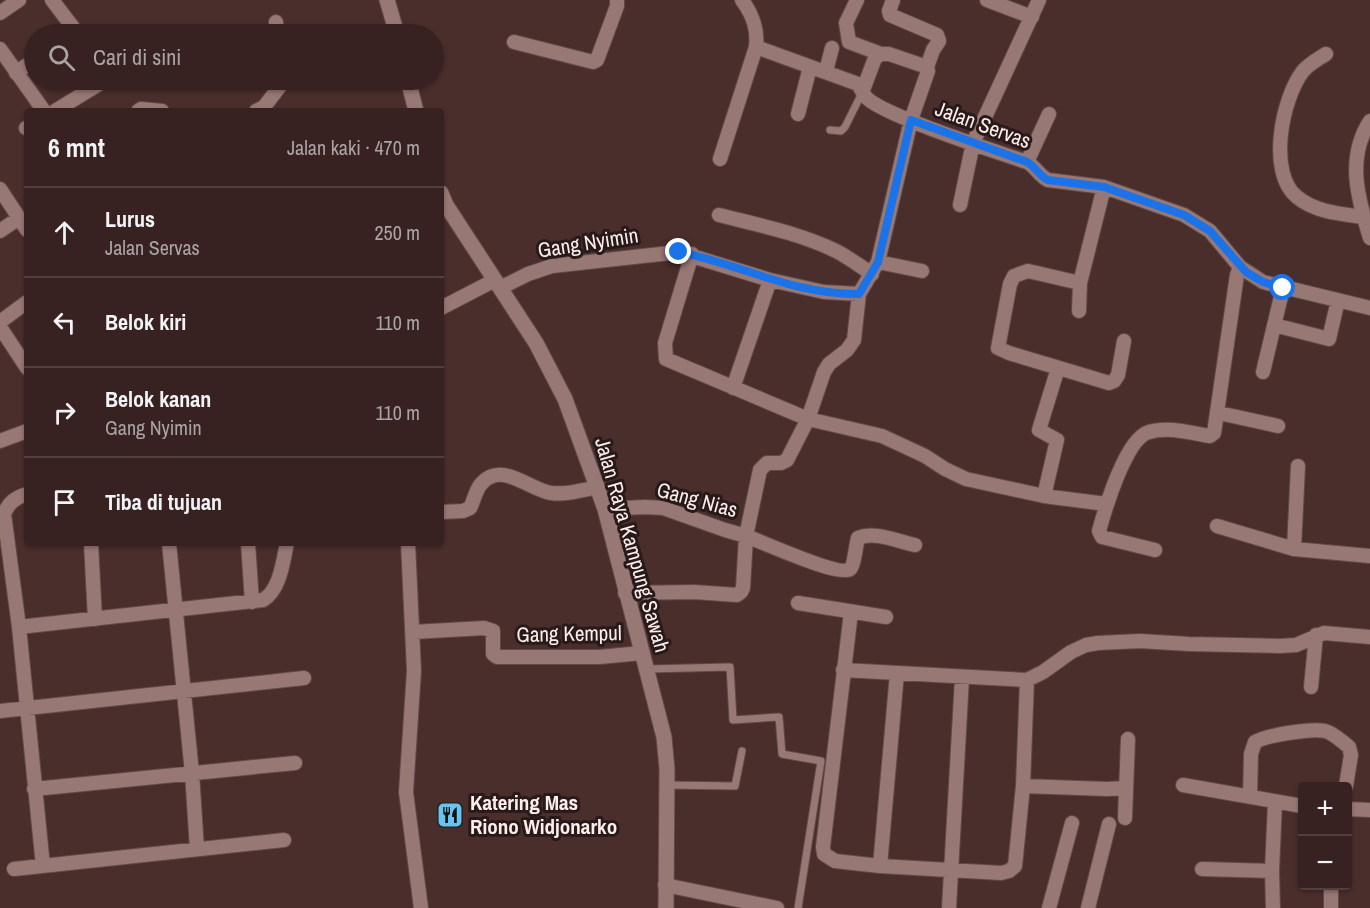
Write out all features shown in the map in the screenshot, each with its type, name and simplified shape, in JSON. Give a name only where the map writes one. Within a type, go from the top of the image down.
[{"type":"street","points":[[0,13],[19,0]]},
{"type":"street","points":[[52,0],[68,24]]},
{"type":"street","points":[[387,0],[394,24]]},
{"type":"street","points":[[514,42],[593,62],[597,60],[617,6],[617,0]]},
{"type":"street","points":[[720,159],[756,47],[755,24],[750,10],[742,0]]},
{"type":"street","points":[[857,0],[846,23],[849,42],[927,67]]},
{"type":"street","points":[[859,294],[875,268],[911,120],[933,50],[939,41],[937,35],[890,15],[892,0]]},
{"type":"street","points":[[987,0],[1032,17]]},
{"type":"street","points":[[960,205],[974,144],[1039,0]]},
{"type":"street","name":"Jalan Servas","points":[[756,47],[858,84],[865,96],[873,102],[911,120],[1027,162],[1042,178],[1104,187],[1184,215],[1220,240],[1240,267],[1263,282],[1370,308]]},
{"type":"street","points":[[826,71],[832,48]]},
{"type":"street","points":[[0,49],[24,85]]},
{"type":"street","points":[[863,90],[875,58],[881,54]]},
{"type":"street","points":[[1326,54],[1304,69],[1286,105],[1282,117],[1280,141],[1284,175],[1295,196],[1305,202],[1329,212],[1364,217]]},
{"type":"street","points":[[798,114],[810,67]]},
{"type":"street","points":[[16,74],[24,68]]},
{"type":"street","points":[[28,90],[42,108]]},
{"type":"street","points":[[60,108],[89,90]]},
{"type":"street","points":[[262,108],[276,90]]},
{"type":"street","points":[[411,90],[415,108]]},
{"type":"street","points":[[1027,162],[1050,114]]},
{"type":"street","points":[[1370,121],[1360,142],[1355,171],[1359,203],[1370,238]]},
{"type":"street","points":[[1079,311],[1080,283],[1104,187]]},
{"type":"street","points":[[0,189],[24,226]]},
{"type":"street","name":"Jalan Raya Kampung Sawah","points":[[444,203],[536,343],[565,399],[598,487],[664,737],[666,908]]},
{"type":"street","points":[[719,215],[787,232],[875,268],[922,270]]},
{"type":"street","points":[[0,231],[19,218]]},
{"type":"street","name":"Gang Nyimin","points":[[444,307],[497,284],[538,270],[561,265],[679,252],[692,254],[770,280],[824,292],[859,294]]},
{"type":"street","points":[[692,254],[665,343],[666,358],[808,419],[882,436],[966,479],[1044,496],[1106,504]]},
{"type":"street","points":[[1155,550],[1102,537],[1099,531],[1106,504],[1130,451],[1146,432],[1160,429],[1210,436],[1214,433],[1219,413],[1237,275],[1240,267]]},
{"type":"street","points":[[1080,283],[1028,272],[1014,276],[1010,284],[998,348],[1108,383],[1114,381],[1118,375],[1124,341]]},
{"type":"street","points":[[733,388],[770,280]]},
{"type":"street","points":[[1263,372],[1283,288]]},
{"type":"street","name":"Gang Nias","points":[[604,509],[663,508],[746,536],[760,470],[767,463],[787,460],[808,419],[824,372],[829,364],[848,350],[854,340],[859,294]]},
{"type":"street","points":[[1274,325],[1329,339],[1338,300]]},
{"type":"street","points":[[0,322],[24,304]]},
{"type":"street","points":[[0,327],[24,363]]},
{"type":"street","points":[[1044,496],[1057,440],[1039,430],[1058,368]]},
{"type":"street","points":[[1219,413],[1278,426]]},
{"type":"street","points":[[0,441],[24,432]]},
{"type":"street","points":[[1294,549],[1298,466]]},
{"type":"street","points":[[444,512],[463,511],[470,508],[481,483],[494,475],[512,477],[552,493],[598,487]]},
{"type":"street","points":[[24,495],[13,500],[7,506],[4,514],[28,708],[43,866]]},
{"type":"street","points":[[1218,526],[1294,549],[1370,556]]},
{"type":"street","points":[[625,593],[694,592],[737,595],[743,588],[746,536],[841,572],[848,571],[853,566],[858,538],[865,535],[915,545]]},
{"type":"street","points":[[91,546],[95,619]]},
{"type":"street","points":[[169,546],[198,849]]},
{"type":"street","points":[[248,546],[252,602]]},
{"type":"street","points":[[19,627],[263,600],[270,596],[274,589],[286,546]]},
{"type":"street","points":[[408,546],[414,671],[406,792],[421,908]]},
{"type":"street","points":[[798,603],[885,617]]},
{"type":"street","points":[[851,612],[823,847],[824,854],[835,861],[1001,873],[1015,866],[1023,786],[1027,680]]},
{"type":"street","name":"Gang Kempul","points":[[413,632],[484,628],[493,631],[493,654],[497,657],[599,657],[642,653]]},
{"type":"street","points":[[843,669],[962,678],[1027,680],[1043,672],[1071,652],[1092,644],[1140,640],[1189,644],[1280,646],[1307,642],[1316,635],[1324,633],[1370,637]]},
{"type":"street","points":[[1311,687],[1316,635]]},
{"type":"street","points":[[880,866],[897,673]]},
{"type":"street","points":[[0,711],[304,678]]},
{"type":"street","points":[[949,908],[962,678]]},
{"type":"street","points":[[1250,797],[1251,754],[1255,742],[1266,737],[1315,730],[1326,731],[1349,747],[1351,755],[1347,782]]},
{"type":"street","points":[[1125,818],[1128,739]]},
{"type":"street","points":[[34,789],[295,764]]},
{"type":"street","points":[[1183,785],[1298,805]]},
{"type":"street","points":[[1023,786],[1126,788]]},
{"type":"street","points":[[1273,908],[1275,802]]},
{"type":"street","points":[[1352,809],[1370,810]]},
{"type":"street","points":[[1049,908],[1072,823]]},
{"type":"street","points":[[1088,908],[1109,824]]},
{"type":"street","points":[[14,869],[284,840]]},
{"type":"street","points":[[1202,869],[1272,871]]},
{"type":"street","points":[[665,885],[777,908]]},
{"type":"street","points":[[1331,890],[1331,908]]},
{"type":"lane","points":[[830,130],[842,131],[863,90]]},
{"type":"lane","points":[[647,669],[730,667],[733,720],[779,717],[782,754],[821,761],[798,908]]},
{"type":"lane","points":[[666,785],[735,786],[742,751]]},
{"type":"place","name":"Katering Mas Riono Widjonarko","points":[[450,815]]},
{"type":"route","points":[[679,252],[807,289],[839,294],[859,294],[878,262],[911,120],[1027,162],[1042,178],[1104,187],[1184,215],[1220,240],[1246,272],[1263,282],[1283,288]]}]
